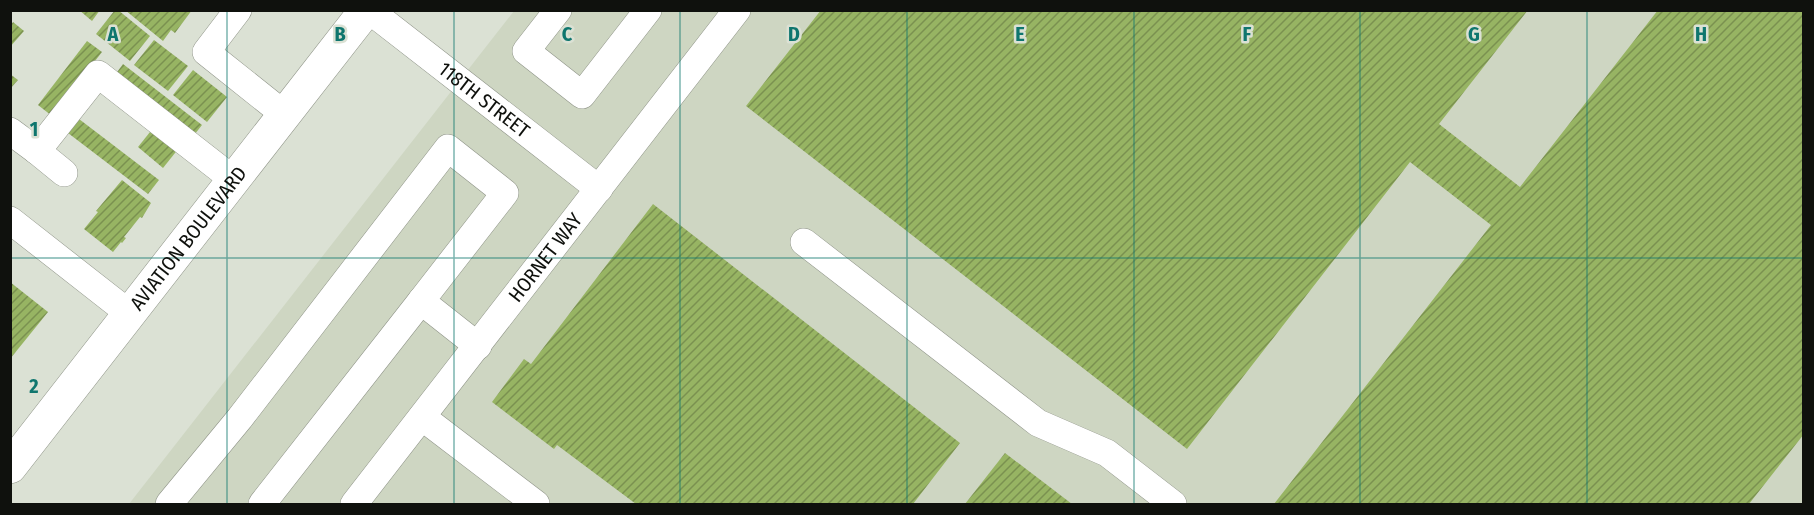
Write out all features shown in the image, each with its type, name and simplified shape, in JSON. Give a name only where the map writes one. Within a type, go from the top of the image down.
[{"type":"main road","name":"AVIATION BOULEVARD","points":[[10,467],[368,10]]},
{"type":"street","points":[[238,10],[206,52],[285,115]]},
{"type":"street","name":"118TH STREET","points":[[368,10],[599,189]]},
{"type":"street","points":[[558,10],[526,51],[582,95],[648,10]]},
{"type":"street","name":"HORNET WAY","points":[[354,504],[737,10]]},
{"type":"street","points":[[37,151],[98,74],[234,180]]},
{"type":"street","points":[[10,130],[64,173]]},
{"type":"street","points":[[169,504],[240,418],[448,148],[505,193],[262,504]]},
{"type":"street","points":[[10,220],[130,314]]},
{"type":"street","points":[[804,242],[1038,423],[1107,453],[1173,504]]},
{"type":"street","points":[[421,301],[477,346]]},
{"type":"street","points":[[422,417],[536,504]]},
{"type":"shaded area","points":[[514,11],[1803,11],[1803,504],[129,504]]},
{"type":"building","points":[[79,10],[100,10],[92,21]]},
{"type":"building","points":[[115,10],[150,36],[130,61],[96,34]]},
{"type":"building","points":[[125,10],[192,10],[175,33],[171,30],[163,41]]},
{"type":"building","points":[[821,10],[1528,10],[1439,124],[1520,187],[1658,10],[1804,10],[1804,434],[1749,504],[1274,504],[1491,225],[1410,162],[1187,449],[746,106]]},
{"type":"building","points":[[13,22],[24,31],[10,47],[10,26]]},
{"type":"building","points":[[154,40],[188,66],[168,91],[134,65]]},
{"type":"building","points":[[87,41],[102,52],[52,116],[38,105]]},
{"type":"building","points":[[123,64],[202,125],[191,139],[112,79]]},
{"type":"building","points":[[193,70],[227,97],[207,122],[173,95]]},
{"type":"building","points":[[10,74],[18,80],[10,89]]},
{"type":"building","points":[[79,119],[159,180],[148,194],[68,133]]},
{"type":"building","points":[[154,127],[179,148],[163,168],[138,147]]},
{"type":"building","points":[[122,180],[151,203],[142,218],[140,217],[113,252],[84,229]]},
{"type":"building","points":[[653,204],[960,443],[913,504],[636,504],[557,445],[554,449],[492,402],[524,359],[531,364]]},
{"type":"building","points":[[10,282],[48,312],[10,359]]},
{"type":"building","points":[[1005,453],[1072,504],[965,504]]}]
